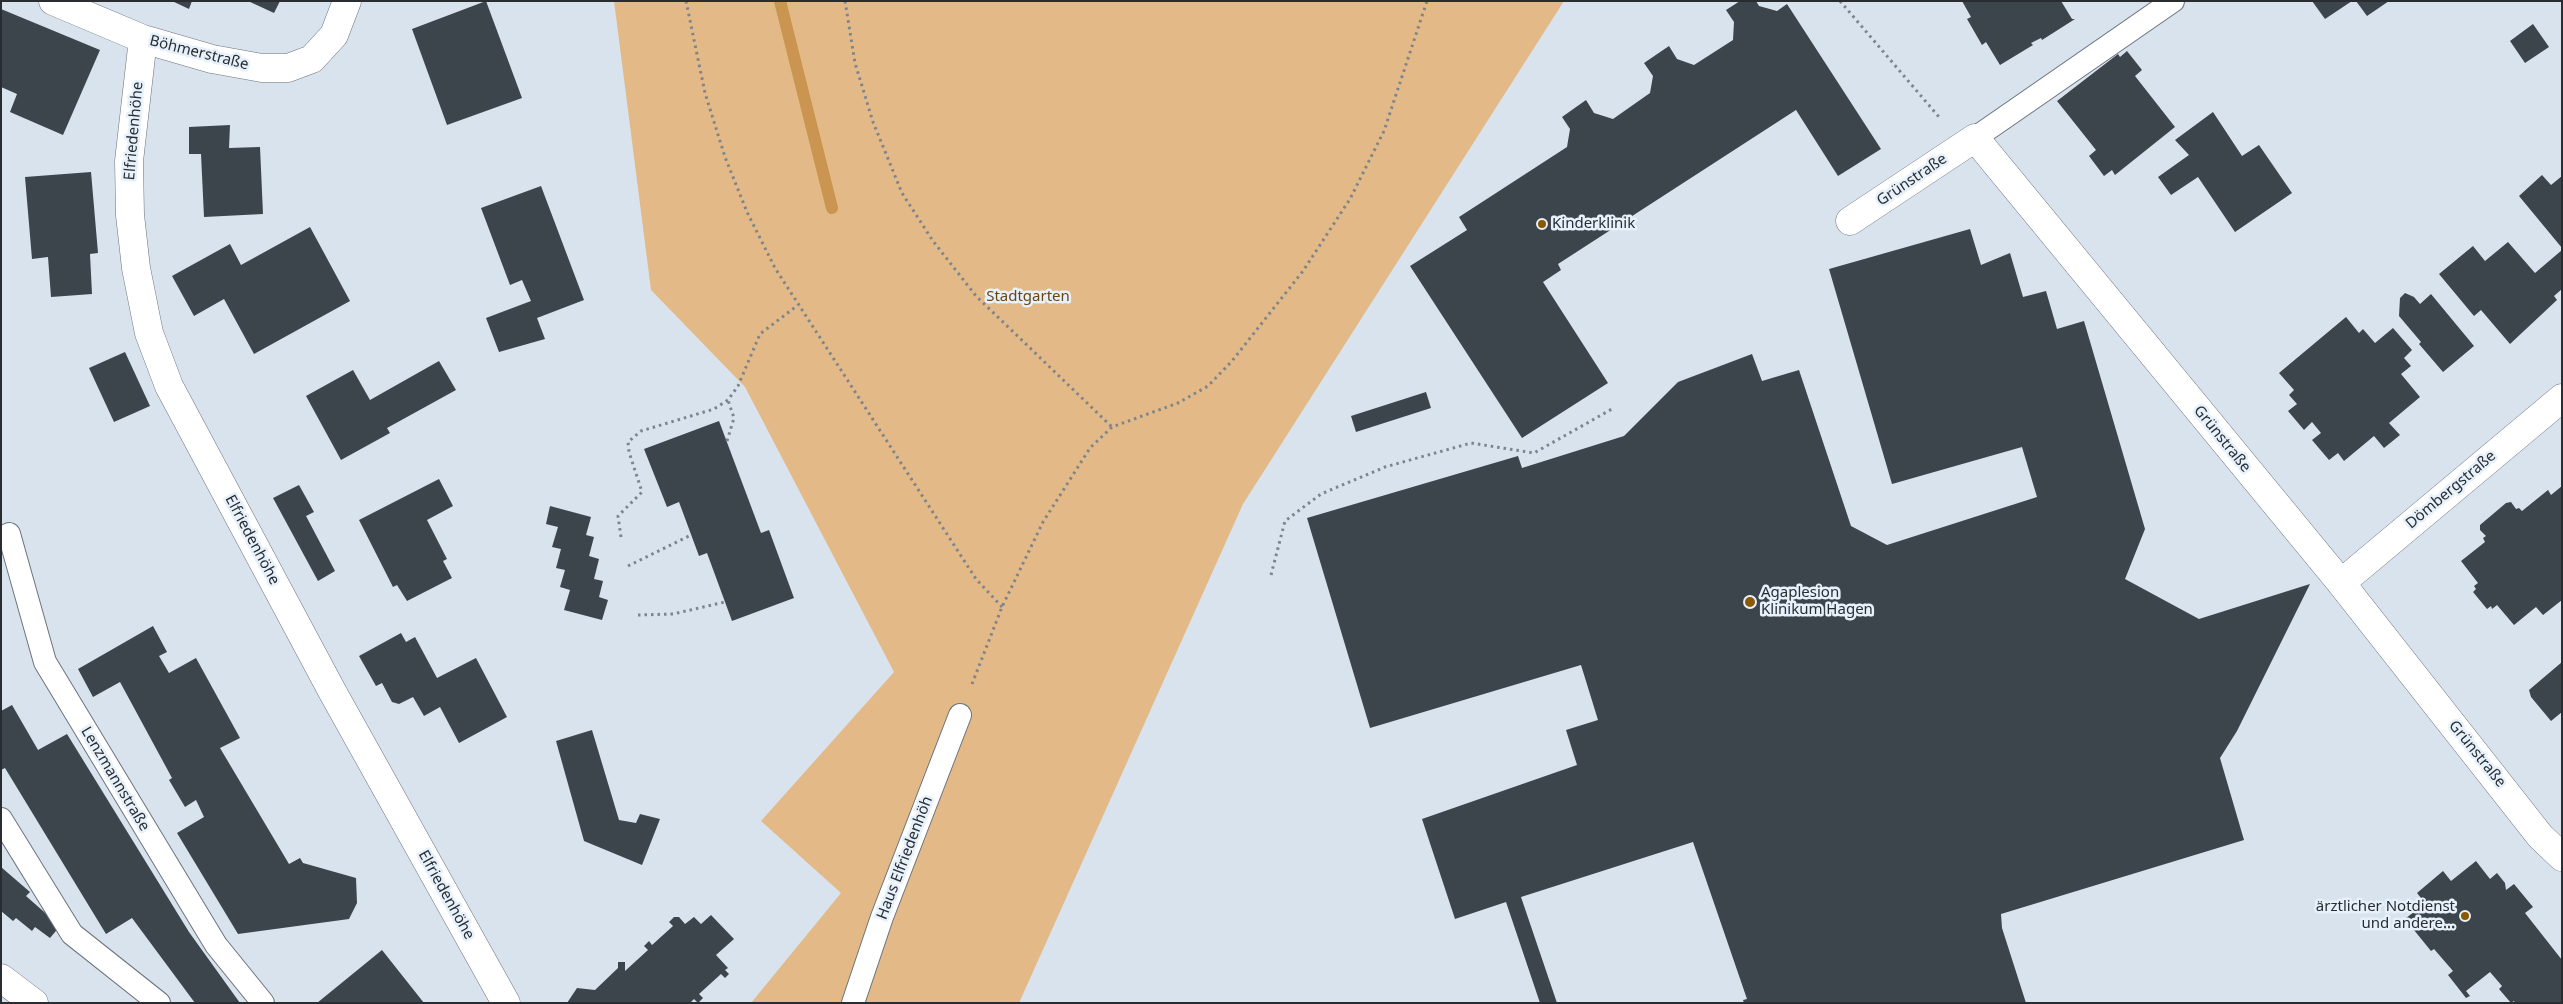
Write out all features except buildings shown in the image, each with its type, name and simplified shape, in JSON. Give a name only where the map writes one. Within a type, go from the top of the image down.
[{"type":"street","name":"Böhmerstraße","points":[[53,1],[143,39],[212,59],[262,68],[288,68],[312,59],[334,35],[347,1]]},
{"type":"street","name":"Elfriedenhöhe","points":[[143,39],[129,161],[130,216],[136,268],[149,333],[169,386],[332,690],[506,1003]]},
{"type":"street","name":"Grünstraße","points":[[1850,221],[1975,138],[2341,583],[2540,836],[2562,857]]},
{"type":"street","name":"Dömbergstraße","points":[[2341,583],[2562,398]]},
{"type":"street","points":[[1,978],[34,1003]]},
{"type":"lane","points":[[1975,138],[2173,1]]},
{"type":"lane","name":"Lenzmannstraße","points":[[9,534],[45,662],[216,946],[263,1003]]},
{"type":"lane","name":"Haus Elfriedenhöh","points":[[853,1003],[882,917],[960,715]]},
{"type":"lane","points":[[1,819],[72,934],[159,1003]]},
{"type":"path","points":[[686,1],[705,93],[725,157],[747,212],[775,268],[976,579],[1002,607]]},
{"type":"path","points":[[845,1],[855,63],[873,122],[902,194],[933,241],[976,296],[1112,427]]},
{"type":"path","points":[[960,715],[1002,607],[1043,522],[1090,448],[1112,427],[1178,403],[1208,386],[1232,361],[1303,272],[1350,199],[1384,132],[1427,1]]},
{"type":"path","points":[[1840,1],[1949,129],[1975,138]]},
{"type":"path","points":[[621,537],[618,516],[642,492],[628,452],[628,442],[641,431],[714,408],[728,400],[738,386],[760,334],[798,304]]},
{"type":"path","points":[[727,441],[734,418],[728,400]]},
{"type":"path","points":[[1271,575],[1285,521],[1321,494],[1385,467],[1471,443],[1534,453],[1612,409]]},
{"type":"path","points":[[628,566],[691,535]]},
{"type":"path","points":[[638,615],[673,614],[725,602]]},
{"type":"green space","name":"Stadtgarten","points":[[614,1],[1564,1],[1243,504],[1019,1003],[751,1003],[841,893],[761,821],[894,672],[745,387],[651,290]]},
{"type":"waterway","points":[[780,1],[832,208]]},
{"type":"place","name":"Kinderklinik","points":[[1542,224]]},
{"type":"place","name":"Agaplesion Klinikum Hagen","points":[[1750,602]]},
{"type":"place","name":"ärztlicher Notdienst und andere...","points":[[2465,916]]}]
